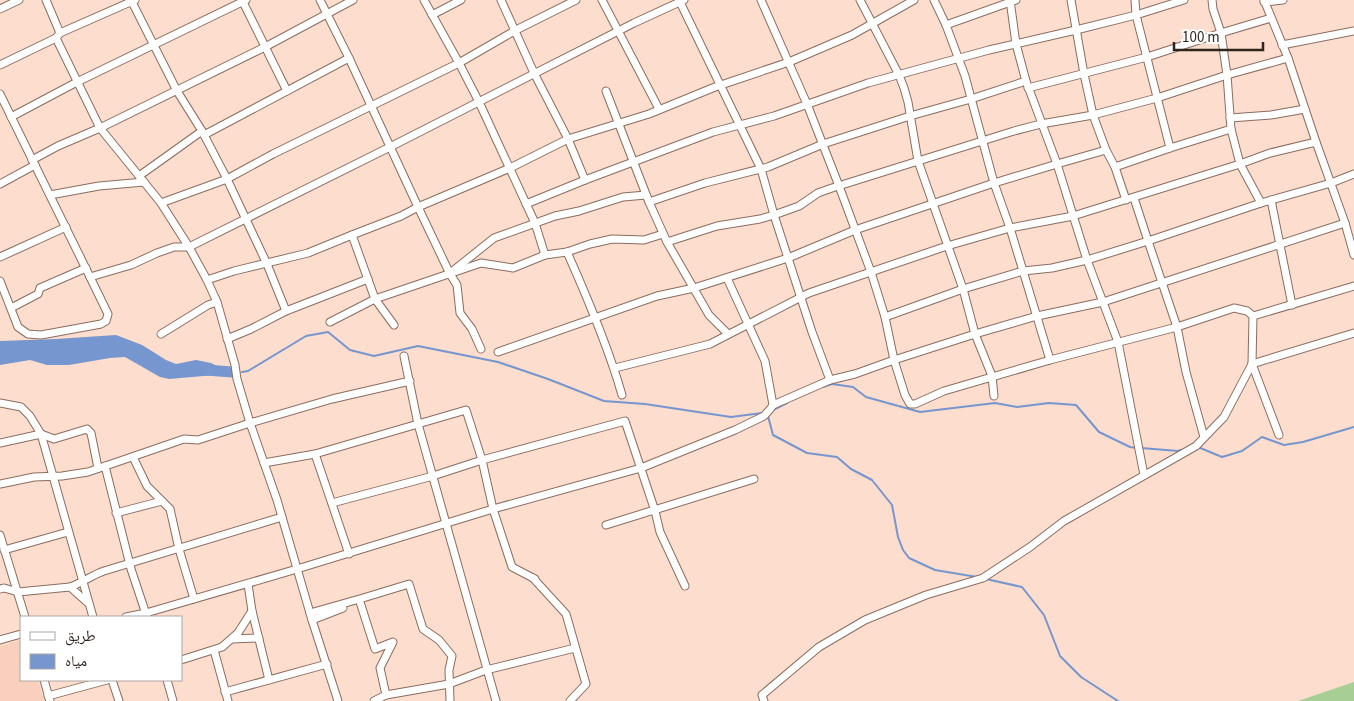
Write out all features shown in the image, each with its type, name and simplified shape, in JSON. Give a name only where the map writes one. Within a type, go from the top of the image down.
[{"type":"street","points":[[0,9],[19,0]]},
{"type":"street","points":[[46,0],[77,82],[100,128],[162,203],[189,247],[217,302],[250,423],[282,517],[338,701]]},
{"type":"street","points":[[320,0],[450,274],[457,285],[460,313],[472,329],[481,349]]},
{"type":"street","points":[[0,184],[58,146],[177,91],[353,0]]},
{"type":"street","points":[[424,0],[479,102],[535,224],[545,255]]},
{"type":"street","points":[[432,15],[460,0]]},
{"type":"street","points":[[502,0],[534,74],[568,139],[585,180]]},
{"type":"street","points":[[162,203],[226,179],[459,63],[516,30],[576,0]]},
{"type":"street","points":[[602,0],[659,109]]},
{"type":"street","points":[[761,0],[807,104],[856,230],[885,317],[894,360],[905,395],[908,402],[912,404],[944,391],[992,376],[1177,327],[1234,308],[1253,316],[1354,286]]},
{"type":"street","points":[[860,0],[899,74],[904,88],[918,161],[934,204],[975,334],[992,376],[994,396]]},
{"type":"street","points":[[207,280],[308,253],[401,216],[510,168],[568,139],[649,114],[720,85],[789,62],[852,35],[914,0]]},
{"type":"street","points":[[934,0],[960,58],[994,183],[1010,228],[1050,360]]},
{"type":"street","points":[[946,25],[1012,0],[1016,44],[1027,84],[1056,164],[1087,260],[1118,342],[1144,475]]},
{"type":"street","points":[[1071,0],[1093,115],[1106,150],[1115,167],[1126,200]]},
{"type":"street","points":[[1135,0],[1136,15],[1170,148]]},
{"type":"street","points":[[526,204],[713,132],[774,116],[899,74],[1136,15],[1184,0]]},
{"type":"street","points":[[1212,0],[1221,33],[1227,76],[1231,129],[1240,164],[1261,203]]},
{"type":"street","points":[[1283,0],[1264,1],[1288,58],[1353,250]]},
{"type":"street","points":[[0,65],[58,35],[133,1],[177,91],[203,133],[226,179],[267,264],[286,311]]},
{"type":"street","points":[[11,116],[244,1],[287,91]]},
{"type":"street","points":[[90,277],[130,265],[174,247],[189,247],[681,1],[761,169],[812,332],[830,380]]},
{"type":"street","points":[[450,274],[494,238],[556,216],[623,197],[647,198],[761,169],[823,144],[910,116],[1027,84],[1084,74],[1147,57],[1271,18]]},
{"type":"street","points":[[1282,45],[1354,32]]},
{"type":"street","points":[[50,195],[142,179],[203,133],[349,58]]},
{"type":"street","points":[[667,242],[717,226],[774,215],[799,206],[818,193],[982,140],[1041,124],[1093,115],[1157,98],[1288,58]]},
{"type":"street","points":[[606,90],[647,198],[663,234],[709,315],[728,334]]},
{"type":"street","points":[[0,94],[108,314],[106,320],[101,324],[42,335],[28,334],[18,327],[0,281]]},
{"type":"street","points":[[1230,118],[1271,116],[1305,109]]},
{"type":"street","points":[[1115,167],[1231,129]]},
{"type":"street","points":[[615,368],[710,344],[801,296],[947,246],[1010,228],[1073,216],[1270,153],[1316,142]]},
{"type":"street","points":[[498,352],[657,296],[694,288],[788,258],[856,230],[994,183],[1106,150]]},
{"type":"street","points":[[885,317],[962,289],[1023,271],[1052,268],[1087,260],[1261,203],[1331,183],[1354,174]]},
{"type":"street","points":[[1134,198],[1177,327],[1186,372],[1204,437]]},
{"type":"street","points":[[1271,200],[1292,305]]},
{"type":"street","points":[[0,443],[40,434],[54,439],[87,429],[116,513],[129,563],[146,615],[492,509],[641,468],[735,430],[764,416],[773,405],[830,380],[855,374],[975,334],[1037,316],[1103,302],[1345,223]]},
{"type":"street","points":[[0,257],[66,227]]},
{"type":"street","points":[[330,322],[375,299],[481,263],[513,268],[545,255],[567,252],[612,239],[644,240],[663,234]]},
{"type":"street","points":[[352,235],[375,299],[394,325]]},
{"type":"street","points":[[567,252],[596,317],[615,368],[622,395]]},
{"type":"street","points":[[11,308],[38,294],[40,288],[86,268]]},
{"type":"street","points":[[727,278],[765,361],[773,405]]},
{"type":"street","points":[[227,339],[286,311],[368,279]]},
{"type":"street","points":[[161,334],[208,305],[217,302]]},
{"type":"street","points":[[1253,316],[1252,364],[1279,435]]},
{"type":"street","points":[[764,701],[762,695],[819,647],[857,624],[926,595],[983,578],[1030,547],[1064,520],[1196,446],[1224,418],[1252,364],[1354,333]]},
{"type":"street","points":[[404,356],[418,424],[496,701]]},
{"type":"street","points":[[0,484],[34,477],[52,477],[88,472],[184,440],[198,440],[332,399],[410,381]]},
{"type":"street","points":[[0,403],[21,407],[30,416],[40,434],[93,616]]},
{"type":"street","points":[[264,463],[315,454],[466,410],[482,460],[492,509],[512,567],[534,579],[566,614],[586,684],[570,701]]},
{"type":"street","points":[[332,503],[625,421],[655,510],[660,532],[685,586]]},
{"type":"street","points":[[315,454],[349,554]]},
{"type":"street","points":[[133,457],[144,482],[170,509],[178,549],[194,599]]},
{"type":"street","points":[[606,526],[754,479]]},
{"type":"street","points":[[116,513],[162,501]]},
{"type":"street","points":[[0,589],[4,588],[18,592],[70,587],[83,582],[93,575],[129,563],[282,517]]},
{"type":"street","points":[[4,550],[68,532]]},
{"type":"street","points":[[0,536],[25,616]]},
{"type":"street","points":[[248,584],[252,611],[269,680]]},
{"type":"street","points":[[311,616],[409,584]]},
{"type":"street","points":[[311,616],[360,602],[409,584]]},
{"type":"street","points":[[409,584],[423,629],[438,640],[452,656],[448,670],[450,701]]},
{"type":"street","points":[[70,587],[88,603]]},
{"type":"street","points":[[360,602],[375,648],[393,642],[380,668],[386,695]]},
{"type":"street","points":[[182,660],[222,646],[238,633],[252,611]]},
{"type":"street","points":[[0,640],[20,634]]},
{"type":"street","points":[[232,639],[259,638]]},
{"type":"street","points":[[374,701],[386,695],[449,684],[486,670],[575,648]]},
{"type":"street","points":[[214,650],[228,701]]},
{"type":"street","points":[[226,692],[327,664]]},
{"type":"street","points":[[44,681],[49,699],[104,681]]},
{"type":"street","points":[[112,681],[119,701]]},
{"type":"street","points":[[168,681],[174,701]]},
{"type":"shaded area","points":[[20,640],[20,681],[38,681],[44,701],[0,701],[0,646]]},
{"type":"green space","points":[[1354,682],[1354,701],[1298,701]]},
{"type":"water","points":[[116,335],[142,345],[176,364],[196,360],[211,363],[217,366],[221,372],[215,375],[169,379],[160,377],[125,357],[69,365],[47,365],[30,360],[0,365],[0,341]]},
{"type":"waterway","points":[[242,372],[248,371],[306,336],[328,332],[350,350],[374,356],[418,346],[498,362],[604,401],[645,404],[731,417],[762,413]]},
{"type":"waterway","points":[[206,370],[232,372]]},
{"type":"waterway","points":[[823,387],[832,384],[853,387],[866,397],[920,412],[995,403],[1017,407],[1049,403],[1076,405],[1099,432],[1130,447],[1137,448]]},
{"type":"waterway","points":[[773,410],[787,403]]},
{"type":"waterway","points":[[768,416],[773,435],[807,453],[837,457],[851,469],[872,480],[892,505],[898,537],[903,550],[909,558],[935,570],[977,577]]},
{"type":"waterway","points":[[1198,447],[1222,457],[1242,451],[1262,437],[1284,445],[1303,442],[1354,427]]},
{"type":"waterway","points":[[1141,448],[1181,450]]},
{"type":"waterway","points":[[986,579],[1022,587],[1044,615],[1060,656],[1081,677],[1118,701]]}]
